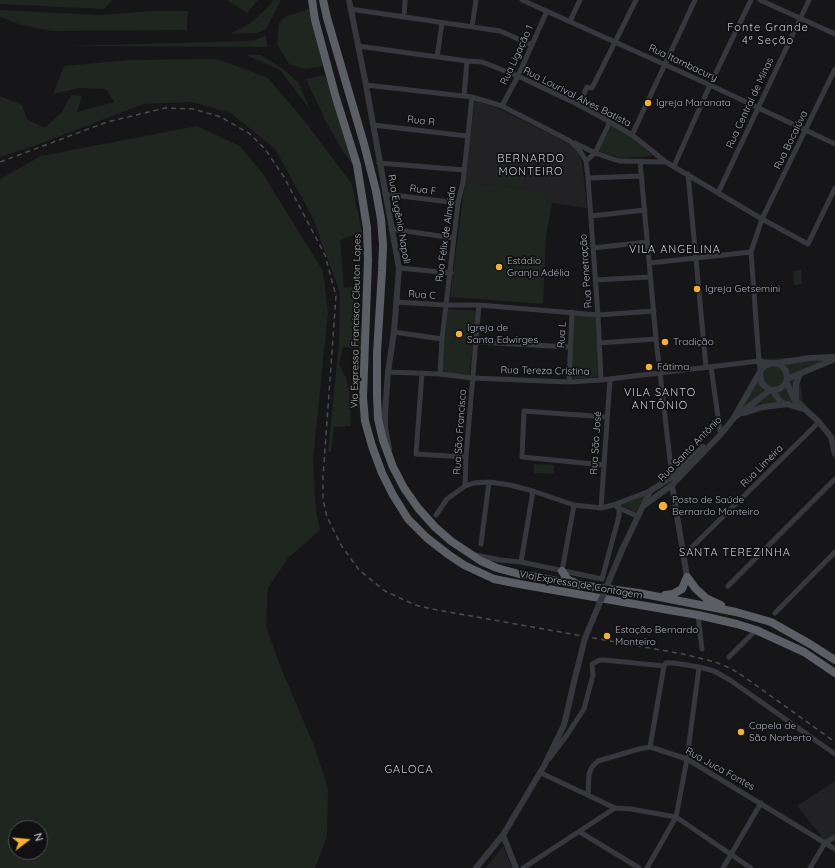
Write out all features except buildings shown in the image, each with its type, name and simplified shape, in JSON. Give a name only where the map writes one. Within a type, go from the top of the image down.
[{"type":"highway","name":"Via Expressa Francisco Cleuton Lopes","points":[[312,0],[315,20],[336,98],[357,165],[367,228],[368,260],[363,397],[365,421],[382,473],[393,495],[408,519],[427,538],[464,565]]},
{"type":"highway","points":[[324,0],[329,26],[366,150],[376,191],[380,219],[382,271],[377,353],[377,395],[378,418],[383,440],[393,466],[404,488],[421,512],[451,541],[467,552]]},
{"type":"highway","name":"Via Expressa de Contagem","points":[[467,552],[481,561],[497,568],[519,574],[580,585],[639,592],[736,612]]},
{"type":"highway","name":"Via Expressa de Contagem","points":[[464,565],[494,578],[519,584],[698,615]]},
{"type":"highway","points":[[562,571],[568,580],[580,585]]},
{"type":"highway","points":[[654,596],[678,592],[682,589],[687,577]]},
{"type":"highway","points":[[687,577],[696,589],[706,598],[736,612],[770,622],[835,660]]},
{"type":"highway","points":[[698,615],[756,630],[804,652],[835,673]]},
{"type":"street","name":"Rua Eugênio Napoli","points":[[349,0],[366,85],[398,268],[394,332],[388,372],[385,426],[393,466]]},
{"type":"street","points":[[404,17],[406,0]]},
{"type":"street","points":[[472,27],[476,0]]},
{"type":"street","name":"Rua Itambacury","points":[[523,0],[665,64],[835,144]]},
{"type":"street","points":[[570,22],[580,0]]},
{"type":"street","points":[[579,105],[587,86],[592,88],[636,0]]},
{"type":"street","points":[[632,135],[695,0]]},
{"type":"street","points":[[674,166],[710,85],[751,0]]},
{"type":"street","points":[[760,0],[835,34]]},
{"type":"street","name":"Rua Central de Minas","points":[[718,193],[809,0]]},
{"type":"street","points":[[350,9],[500,31],[532,45]]},
{"type":"street","name":"Rua Ligação 1","points":[[502,106],[518,76],[547,11]]},
{"type":"street","points":[[437,57],[442,22]]},
{"type":"street","name":"Rua Lourival Alves Batista","points":[[358,46],[482,62],[518,76],[579,105],[610,122],[632,135],[666,162],[762,220],[808,244],[835,188]]},
{"type":"street","points":[[464,96],[467,61]]},
{"type":"street","name":"Rua Bocaiúva","points":[[751,252],[762,220],[835,69]]},
{"type":"street","points":[[366,85],[472,97],[502,106],[595,153],[620,161],[666,162]]},
{"type":"street","name":"Rua Félix de Almeida","points":[[440,374],[442,339],[472,97]]},
{"type":"street","points":[[570,141],[580,151],[586,161],[595,153],[610,122]]},
{"type":"street","name":"Rua R","points":[[373,125],[467,136]]},
{"type":"street","name":"Rua Penetração","points":[[586,161],[600,343],[600,380]]},
{"type":"street","points":[[640,161],[656,338],[672,477]]},
{"type":"street","points":[[379,162],[464,170]]},
{"type":"street","points":[[688,174],[696,259],[709,367],[721,432]]},
{"type":"street","points":[[588,178],[641,176]]},
{"type":"street","name":"Rua F","points":[[385,194],[458,203]]},
{"type":"street","points":[[591,216],[645,210]]},
{"type":"street","points":[[391,229],[454,238]]},
{"type":"street","points":[[593,248],[647,242]]},
{"type":"street","points":[[650,263],[751,252],[762,384],[771,390],[780,400],[804,409]]},
{"type":"street","points":[[398,268],[450,273]]},
{"type":"street","points":[[595,280],[650,277]]},
{"type":"street","name":"Rua C","points":[[396,302],[479,305],[598,315],[654,311]]},
{"type":"street","name":"Rua São Francisco","points":[[466,486],[466,457],[479,305]]},
{"type":"street","name":"Rua L","points":[[569,382],[572,312]]},
{"type":"street","points":[[394,332],[442,339]]},
{"type":"street","points":[[600,343],[656,338]]},
{"type":"street","points":[[476,342],[570,347]]},
{"type":"street","points":[[760,373],[765,366],[774,363],[810,358],[835,358]]},
{"type":"street","points":[[771,390],[781,388],[787,380],[835,358]]},
{"type":"street","name":"Rua Tereza Cristina","points":[[388,372],[440,374],[472,378],[569,382],[610,379],[759,361],[774,363]]},
{"type":"street","points":[[774,363],[779,364],[784,368],[787,380],[796,400],[819,422],[830,437],[835,454]]},
{"type":"street","points":[[422,373],[416,454],[466,457]]},
{"type":"street","name":"Rua Santo Antônio","points":[[643,506],[672,485],[733,419],[760,373]]},
{"type":"street","points":[[796,400],[796,384],[800,374]]},
{"type":"street","name":"Rua São José","points":[[601,508],[610,379]]},
{"type":"street","name":"Rua Santo Antônio","points":[[733,419],[771,390]]},
{"type":"street","points":[[741,414],[763,407],[788,404]]},
{"type":"street","points":[[604,465],[522,457],[524,411],[607,417]]},
{"type":"street","name":"Rua Limeira","points":[[684,556],[819,422]]},
{"type":"street","name":"Rua Santo Antônio","points":[[476,868],[503,835],[541,772],[564,725],[585,638],[637,516],[650,491],[672,477],[721,432]]},
{"type":"street","points":[[728,586],[835,479]]},
{"type":"street","points":[[481,544],[489,482]]},
{"type":"street","points":[[436,515],[447,499],[466,486],[489,482],[533,491],[574,505],[601,508],[613,505],[619,506],[637,516]]},
{"type":"street","points":[[672,485],[687,577]]},
{"type":"street","points":[[521,562],[533,491]]},
{"type":"street","points":[[619,506],[650,491]]},
{"type":"street","points":[[562,571],[574,505]]},
{"type":"street","points":[[467,552],[500,560],[521,562],[602,579],[619,516],[619,506]]},
{"type":"street","points":[[775,613],[835,552]]},
{"type":"street","points":[[698,615],[702,649]]},
{"type":"street","points":[[728,657],[756,630]]},
{"type":"street","points":[[544,766],[584,709],[593,674],[592,664],[600,660],[664,666],[666,663],[674,663],[714,671],[730,680],[835,754]]},
{"type":"street","points":[[588,795],[589,774],[592,767],[598,762],[650,747],[664,666]]},
{"type":"street","points":[[647,868],[676,817],[687,759],[699,667]]},
{"type":"street","name":"Rua Juca Fontes","points":[[650,747],[687,759],[835,849]]},
{"type":"street","points":[[541,772],[615,808],[631,809],[676,817],[751,868]]},
{"type":"street","points":[[723,868],[761,803]]},
{"type":"street","points":[[523,868],[615,808]]},
{"type":"street","points":[[580,832],[640,868]]},
{"type":"street","points":[[503,835],[516,868]]},
{"type":"street","points":[[810,868],[825,843],[835,837]]},
{"type":"shaded area","points":[[0,0],[112,0],[104,9],[0,4]]},
{"type":"shaded area","points":[[227,0],[258,0],[247,13]]},
{"type":"shaded area","points":[[273,0],[281,0],[266,29],[257,33],[230,34],[251,23],[270,5]]},
{"type":"shaded area","points":[[309,9],[323,66],[304,69],[289,64],[277,44],[279,23],[285,17]]},
{"type":"shaded area","points":[[0,10],[99,15],[152,11],[188,11],[187,30],[52,31],[21,25],[0,17]]},
{"type":"shaded area","points":[[266,36],[267,47],[65,46],[251,41]]},
{"type":"shaded area","points":[[246,55],[261,55],[282,68],[298,82],[311,111],[280,70]]},
{"type":"shaded area","points":[[217,59],[268,78],[303,119],[352,184],[362,232],[340,240],[344,288],[354,287],[355,328],[361,328],[362,349],[343,347],[339,364],[346,378],[349,389],[351,426],[334,427],[331,451],[328,452],[339,342],[340,293],[312,216],[275,149],[231,113],[192,102],[144,104],[31,147],[0,157],[0,96],[22,105],[27,119],[45,128],[62,112],[71,95],[82,96],[77,112],[114,102],[106,89],[79,88],[53,94],[64,66],[130,60]]},
{"type":"shaded area","points":[[325,75],[354,166],[344,153],[325,120],[306,79]]},
{"type":"shaded area","points":[[475,100],[501,110],[568,143],[578,152],[582,162],[587,208],[552,203],[547,192],[464,182]]},
{"type":"shaded area","points":[[612,125],[630,136],[653,156],[620,158],[598,151]]},
{"type":"shaded area","points":[[197,126],[240,146],[263,174],[323,271],[328,313],[313,460],[316,512],[320,530],[288,558],[268,588],[266,626],[279,663],[315,748],[328,789],[327,836],[315,868],[0,868],[0,179],[41,156]]},
{"type":"shaded area","points":[[497,164],[526,168],[523,187],[494,183]]},
{"type":"shaded area","name":"Estádio Granja Adélia","points":[[465,182],[548,192],[552,203],[546,237],[543,304],[450,297]]},
{"type":"shaded area","points":[[801,270],[802,284],[794,285],[793,271]]},
{"type":"shaded area","points":[[448,309],[477,311],[469,378],[445,376],[441,370]]},
{"type":"shaded area","points":[[573,315],[596,317],[598,377],[571,379]]},
{"type":"shaded area","points":[[835,356],[835,358],[802,376],[800,382],[803,401],[816,418],[787,403],[732,418],[757,372],[757,359]]},
{"type":"shaded area","points":[[534,464],[554,465],[554,474],[534,473]]},
{"type":"shaded area","points":[[646,494],[636,512],[621,505]]},
{"type":"shaded area","points":[[835,781],[835,835],[825,841],[797,806]]},
{"type":"shaded area","points":[[503,846],[512,868],[486,868]]},
{"type":"railway","points":[[0,162],[107,122],[165,108],[193,109],[221,117],[250,134],[265,149],[284,177],[325,255],[336,296],[323,477],[323,500],[327,517],[341,545],[359,570],[385,591],[415,605],[683,654],[715,662],[730,668],[743,676],[835,742]]},
{"type":"place","name":"Igreja Maranata","points":[[648,103]]},
{"type":"place","name":"Estádio Granja Adélia","points":[[499,267]]},
{"type":"place","name":"Igreja Getsemini","points":[[697,289]]},
{"type":"place","name":"Igreja de Santa Edwirges","points":[[459,334]]},
{"type":"place","name":"Tradição","points":[[665,342]]},
{"type":"place","name":"Fátima","points":[[649,367]]},
{"type":"place","name":"Posto de Saúde Bernardo Monteiro","points":[[663,506]]},
{"type":"place","name":"Estação Bernardo Monteiro","points":[[607,636]]},
{"type":"place","name":"Capela de São Norberto","points":[[741,732]]},
{"type":"district","name":"Fonte Grande 4ª Seção","points":[[768,34]]},
{"type":"district","name":"BERNARDO MONTEIRO","points":[[531,165]]},
{"type":"district","name":"VILA ANGELINA","points":[[675,250]]},
{"type":"district","name":"VILA SANTO ANTÔNIO","points":[[660,399]]},
{"type":"district","name":"SANTA TEREZINHA","points":[[735,553]]},
{"type":"district","name":"GALOCA","points":[[409,770]]}]
